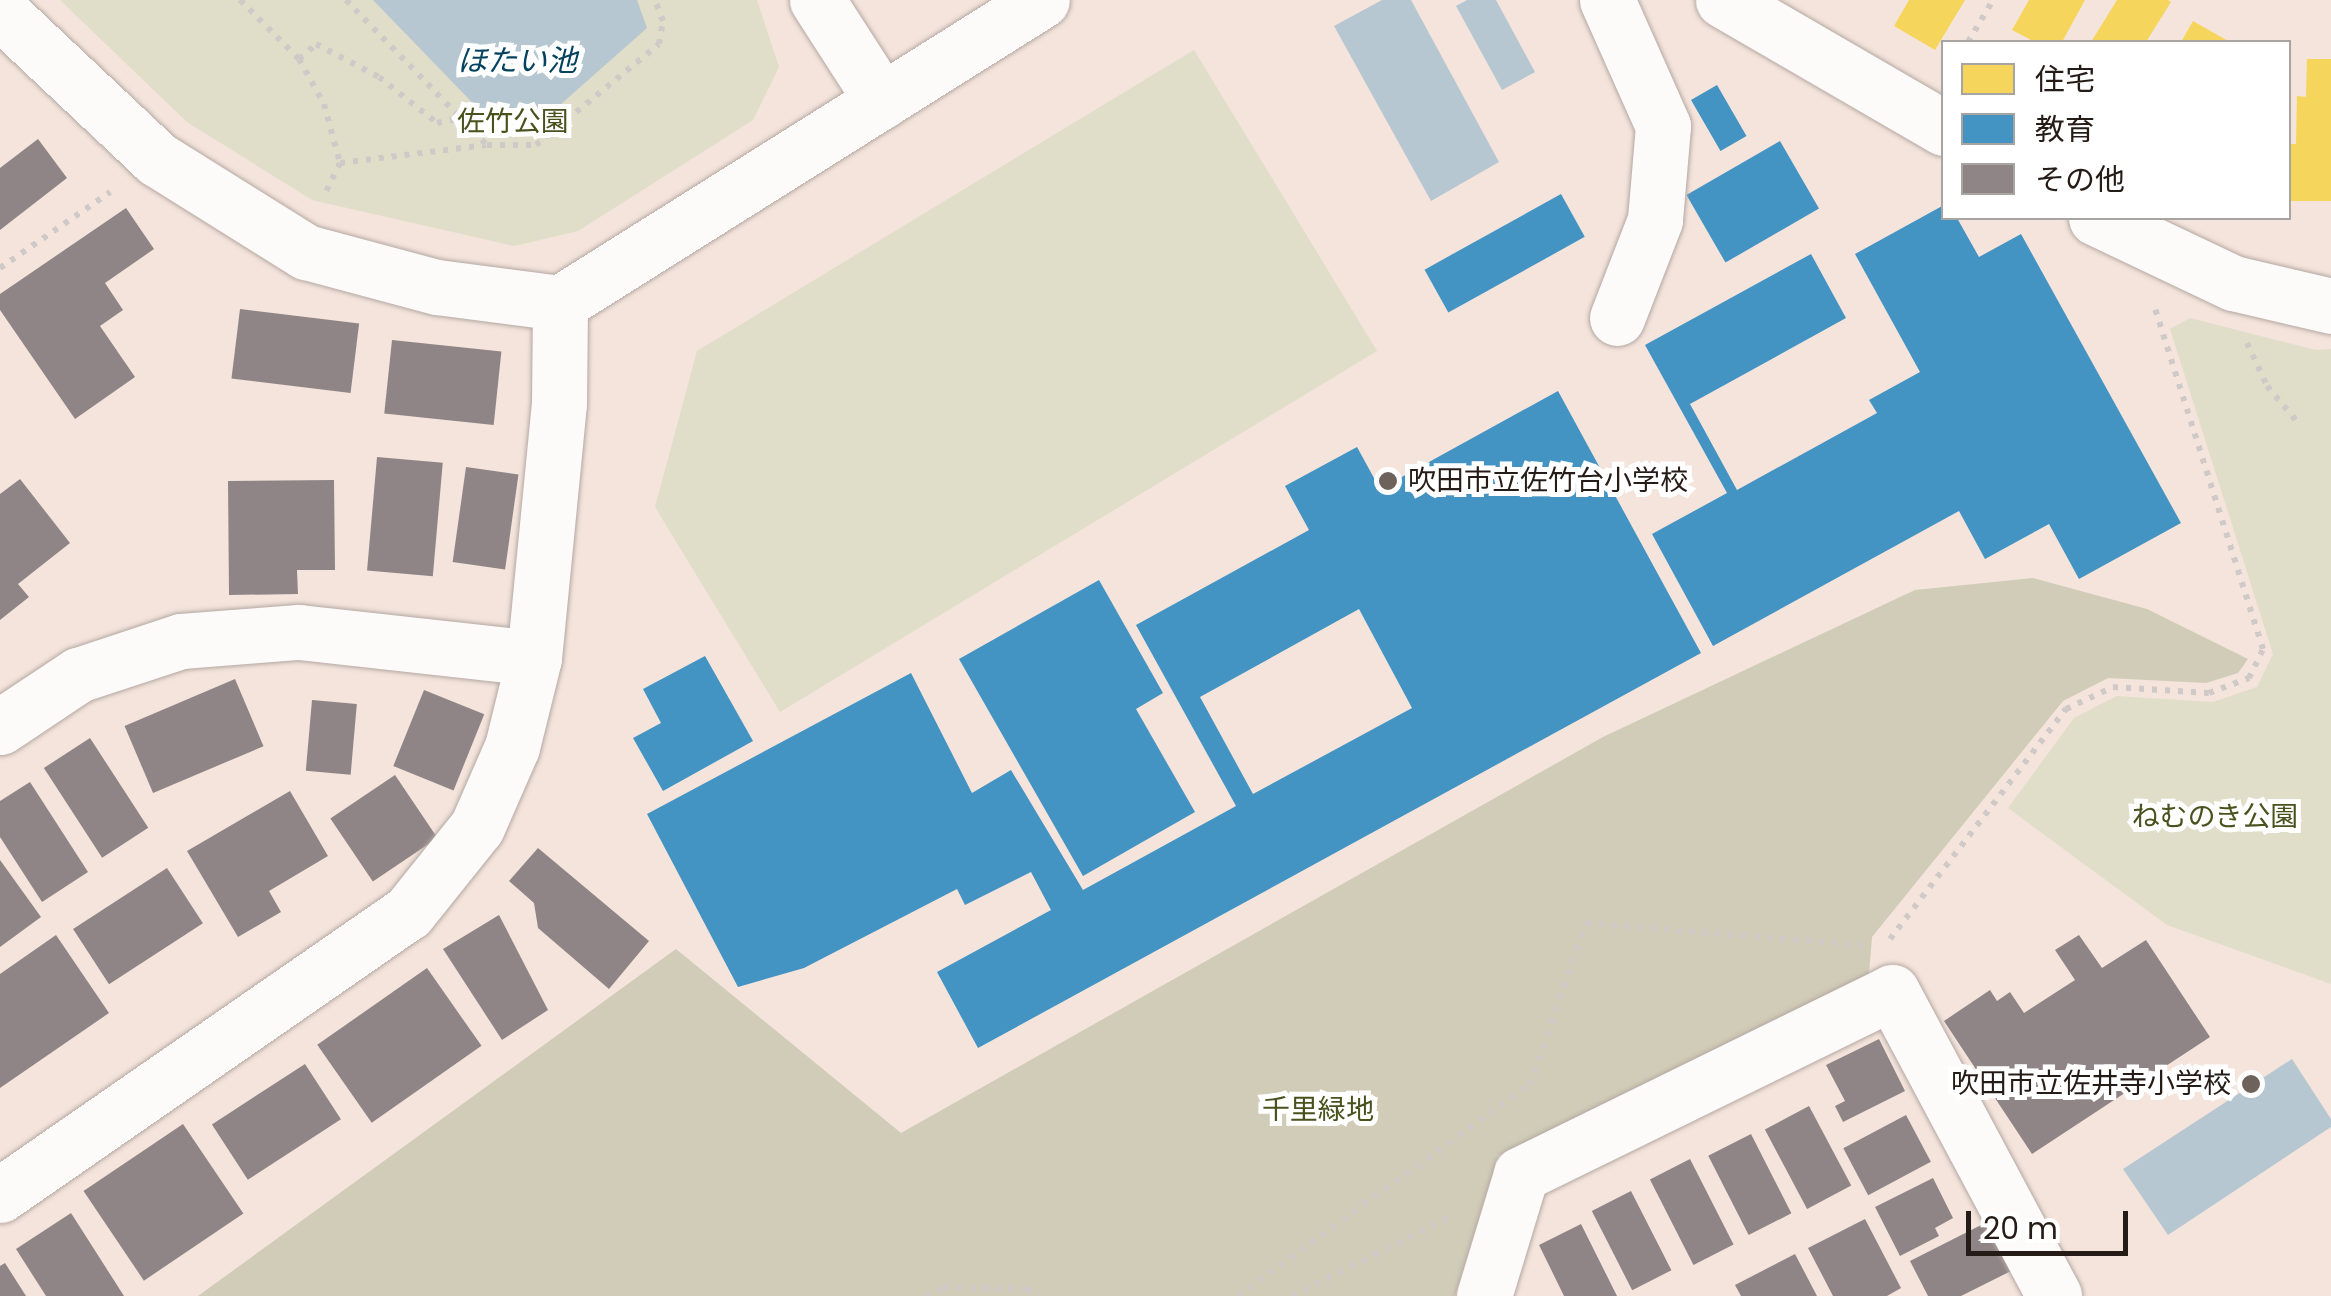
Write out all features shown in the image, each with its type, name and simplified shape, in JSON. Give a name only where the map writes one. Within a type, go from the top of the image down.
[{"type":"street","points":[[817,0],[882,101]]},
{"type":"street","points":[[0,11],[156,160],[306,252],[437,288],[560,303],[1042,0]]},
{"type":"street","points":[[1608,0],[1663,126],[1654,220],[1617,318]]},
{"type":"street","points":[[1723,0],[1941,126]]},
{"type":"street","points":[[2100,220],[2233,283],[2331,306]]},
{"type":"street","points":[[0,1196],[408,913],[477,827],[512,747],[534,658],[559,403],[560,303]]},
{"type":"street","points":[[0,726],[78,675],[181,641],[299,632],[534,658]]},
{"type":"street","points":[[1484,1296],[1520,1174],[1892,992],[2049,1295]]},
{"type":"path","points":[[240,0],[299,59],[324,104],[340,162],[316,213]]},
{"type":"path","points":[[346,0],[488,145]]},
{"type":"path","points":[[340,162],[488,145],[536,146],[658,44],[663,21],[654,0]]},
{"type":"path","points":[[1969,40],[1992,0]]},
{"type":"path","points":[[299,59],[316,44],[379,77],[437,124],[461,118]]},
{"type":"path","points":[[0,268],[156,160]]},
{"type":"path","points":[[1884,947],[2066,708],[2113,687],[2208,692],[2248,678],[2263,649],[2153,302]]},
{"type":"path","points":[[2245,340],[2268,386],[2299,424]]},
{"type":"path","points":[[1237,1296],[1530,1085],[1586,923],[1864,945]]},
{"type":"path","points":[[1292,1296],[1486,1199],[1520,1174]]},
{"type":"path","points":[[926,1296],[944,1288],[1027,1289],[1039,1296]]},
{"type":"green space","name":"佐竹公園","points":[[60,0],[757,0],[779,67],[753,120],[578,231],[514,246],[312,200],[187,122]]},
{"type":"green space","points":[[1194,50],[1377,351],[780,712],[655,507],[697,351]]},
{"type":"green space","name":"ねむのき公園","points":[[2190,318],[2316,350],[2331,349],[2331,984],[2167,925],[2008,808],[2074,718],[2117,696],[2213,702],[2257,687],[2273,654],[2170,329]]},
{"type":"green space","name":"千里緑地","points":[[2033,578],[2147,609],[2248,659],[2238,673],[2206,683],[2108,678],[2063,701],[1872,937],[1869,974],[1498,1156],[1455,1296],[198,1296],[676,949],[901,1133],[1603,737],[1915,590]]},
{"type":"water","name":"ほたい池","points":[[373,0],[637,0],[647,28],[535,127],[494,125]]},
{"type":"water","points":[[1382,0],[1411,0],[1499,162],[1431,201],[1334,26]]},
{"type":"water","points":[[1467,0],[1496,0],[1535,72],[1502,90],[1456,6]]},
{"type":"water","points":[[2292,1059],[2331,1119],[2331,1127],[2168,1235],[2123,1169]]},
{"type":"building: 住宅","points":[[1909,0],[1965,0],[1935,50],[1894,26]]},
{"type":"building: 住宅","points":[[2029,0],[2085,0],[2063,40],[2031,40],[2012,30]]},
{"type":"building: 住宅","points":[[2117,0],[2171,2],[2147,40],[2092,40]]},
{"type":"building: 住宅","points":[[2193,21],[2226,40],[2182,40]]},
{"type":"building: 住宅","points":[[2307,59],[2331,59],[2331,201],[2291,201],[2291,144],[2296,144],[2297,96],[2306,97]]},
{"type":"building: 教育","points":[[1717,85],[1746,136],[1721,151],[1691,100]]},
{"type":"building: 教育","points":[[1780,141],[1819,209],[1725,263],[1686,195]]},
{"type":"building: 教育","points":[[1561,194],[1585,237],[1448,312],[1425,270]]},
{"type":"building: 教育","points":[[1941,207],[1941,220],[1958,220],[1979,257],[2021,234],[2181,523],[2079,579],[2049,524],[1985,559],[1959,511],[1713,646],[1652,534],[1727,493],[1645,345],[1811,254],[1846,318],[1690,404],[1737,490],[1877,413],[1869,400],[1920,372],[1855,254]]},
{"type":"building: 教育","points":[[1558,391],[1701,653],[978,1048],[937,972],[1051,910],[1031,872],[965,905],[957,889],[804,968],[738,987],[647,814],[911,673],[972,793],[1011,770],[1083,890],[1236,806],[1136,625],[1309,530],[1285,486],[1357,447],[1380,489]],"holes":[[[1359,609],[1412,708],[1253,794],[1200,697]]]},
{"type":"building: 教育","points":[[1099,580],[1163,693],[1136,709],[1195,812],[1083,876],[959,659]]},
{"type":"building: 教育","points":[[705,656],[753,741],[663,791],[633,738],[661,723],[643,689]]},
{"type":"building: その他","points":[[38,139],[67,178],[0,230],[0,168]]},
{"type":"building: その他","points":[[126,208],[154,249],[105,283],[123,310],[100,326],[135,377],[75,419],[0,310],[0,294]]},
{"type":"building: その他","points":[[240,309],[359,324],[351,393],[231,378]]},
{"type":"building: その他","points":[[392,340],[501,351],[494,425],[384,414]]},
{"type":"building: その他","points":[[377,457],[443,463],[433,576],[367,571]]},
{"type":"building: その他","points":[[466,467],[518,474],[505,569],[453,562]]},
{"type":"building: その他","points":[[20,479],[70,543],[18,584],[29,597],[0,620],[0,494]]},
{"type":"building: その他","points":[[334,480],[335,570],[297,570],[298,594],[229,595],[228,481]]},
{"type":"building: その他","points":[[235,679],[264,746],[153,793],[125,726]]},
{"type":"building: その他","points":[[424,690],[484,714],[454,790],[393,766]]},
{"type":"building: その他","points":[[312,700],[357,704],[351,775],[306,771]]},
{"type":"building: その他","points":[[90,738],[148,828],[102,858],[44,768]]},
{"type":"building: その他","points":[[395,775],[437,838],[373,882],[330,819]]},
{"type":"building: その他","points":[[30,782],[88,872],[42,902],[0,837],[0,801]]},
{"type":"building: その他","points":[[290,791],[328,856],[269,891],[281,912],[238,937],[187,851]]},
{"type":"building: その他","points":[[538,848],[649,941],[609,989],[538,928],[534,903],[509,881]]},
{"type":"building: その他","points":[[0,860],[41,917],[0,947]]},
{"type":"building: その他","points":[[167,868],[203,923],[109,984],[73,929]]},
{"type":"building: その他","points":[[499,915],[548,1010],[502,1040],[443,949]]},
{"type":"building: その他","points":[[56,935],[109,1013],[0,1088],[0,974]]},
{"type":"building: その他","points":[[2079,935],[2102,968],[2146,940],[2210,1037],[2032,1154],[1944,1021],[1990,990],[1997,1001],[2010,992],[2024,1013],[2075,980],[2055,950]]},
{"type":"building: その他","points":[[427,968],[481,1046],[372,1123],[317,1045]]},
{"type":"building: その他","points":[[1879,1039],[1905,1091],[1843,1122],[1835,1106],[1845,1101],[1826,1065]]},
{"type":"building: その他","points":[[305,1064],[341,1119],[248,1180],[212,1124]]},
{"type":"building: その他","points":[[1809,1106],[1851,1185],[1807,1209],[1765,1129]]},
{"type":"building: その他","points":[[1906,1115],[1931,1162],[1868,1195],[1843,1148]]},
{"type":"building: その他","points":[[183,1124],[243,1214],[144,1281],[84,1191]]},
{"type":"building: その他","points":[[1751,1134],[1791,1213],[1749,1235],[1708,1156]]},
{"type":"building: その他","points":[[1690,1159],[1734,1245],[1693,1265],[1650,1179]]},
{"type":"building: その他","points":[[1933,1178],[1953,1218],[1935,1228],[1939,1236],[1900,1256],[1875,1207]]},
{"type":"building: その他","points":[[1631,1191],[1671,1270],[1632,1290],[1592,1211]]},
{"type":"building: その他","points":[[71,1213],[124,1296],[46,1296],[16,1249]]},
{"type":"building: その他","points":[[1865,1219],[1901,1288],[1887,1296],[1833,1296],[1808,1248]]},
{"type":"building: その他","points":[[1987,1222],[2011,1271],[1961,1296],[1928,1296],[1910,1261]]},
{"type":"building: その他","points":[[1581,1224],[1617,1296],[1564,1296],[1539,1245]]},
{"type":"building: その他","points":[[1795,1254],[1817,1296],[1741,1296],[1735,1285]]},
{"type":"building: その他","points":[[5,1263],[26,1296],[0,1296],[0,1266]]},
{"type":"place","name":"吹田市立佐竹台小学校","points":[[1388,481]]},
{"type":"place","name":"吹田市立佐井寺小学校","points":[[2251,1084]]}]
